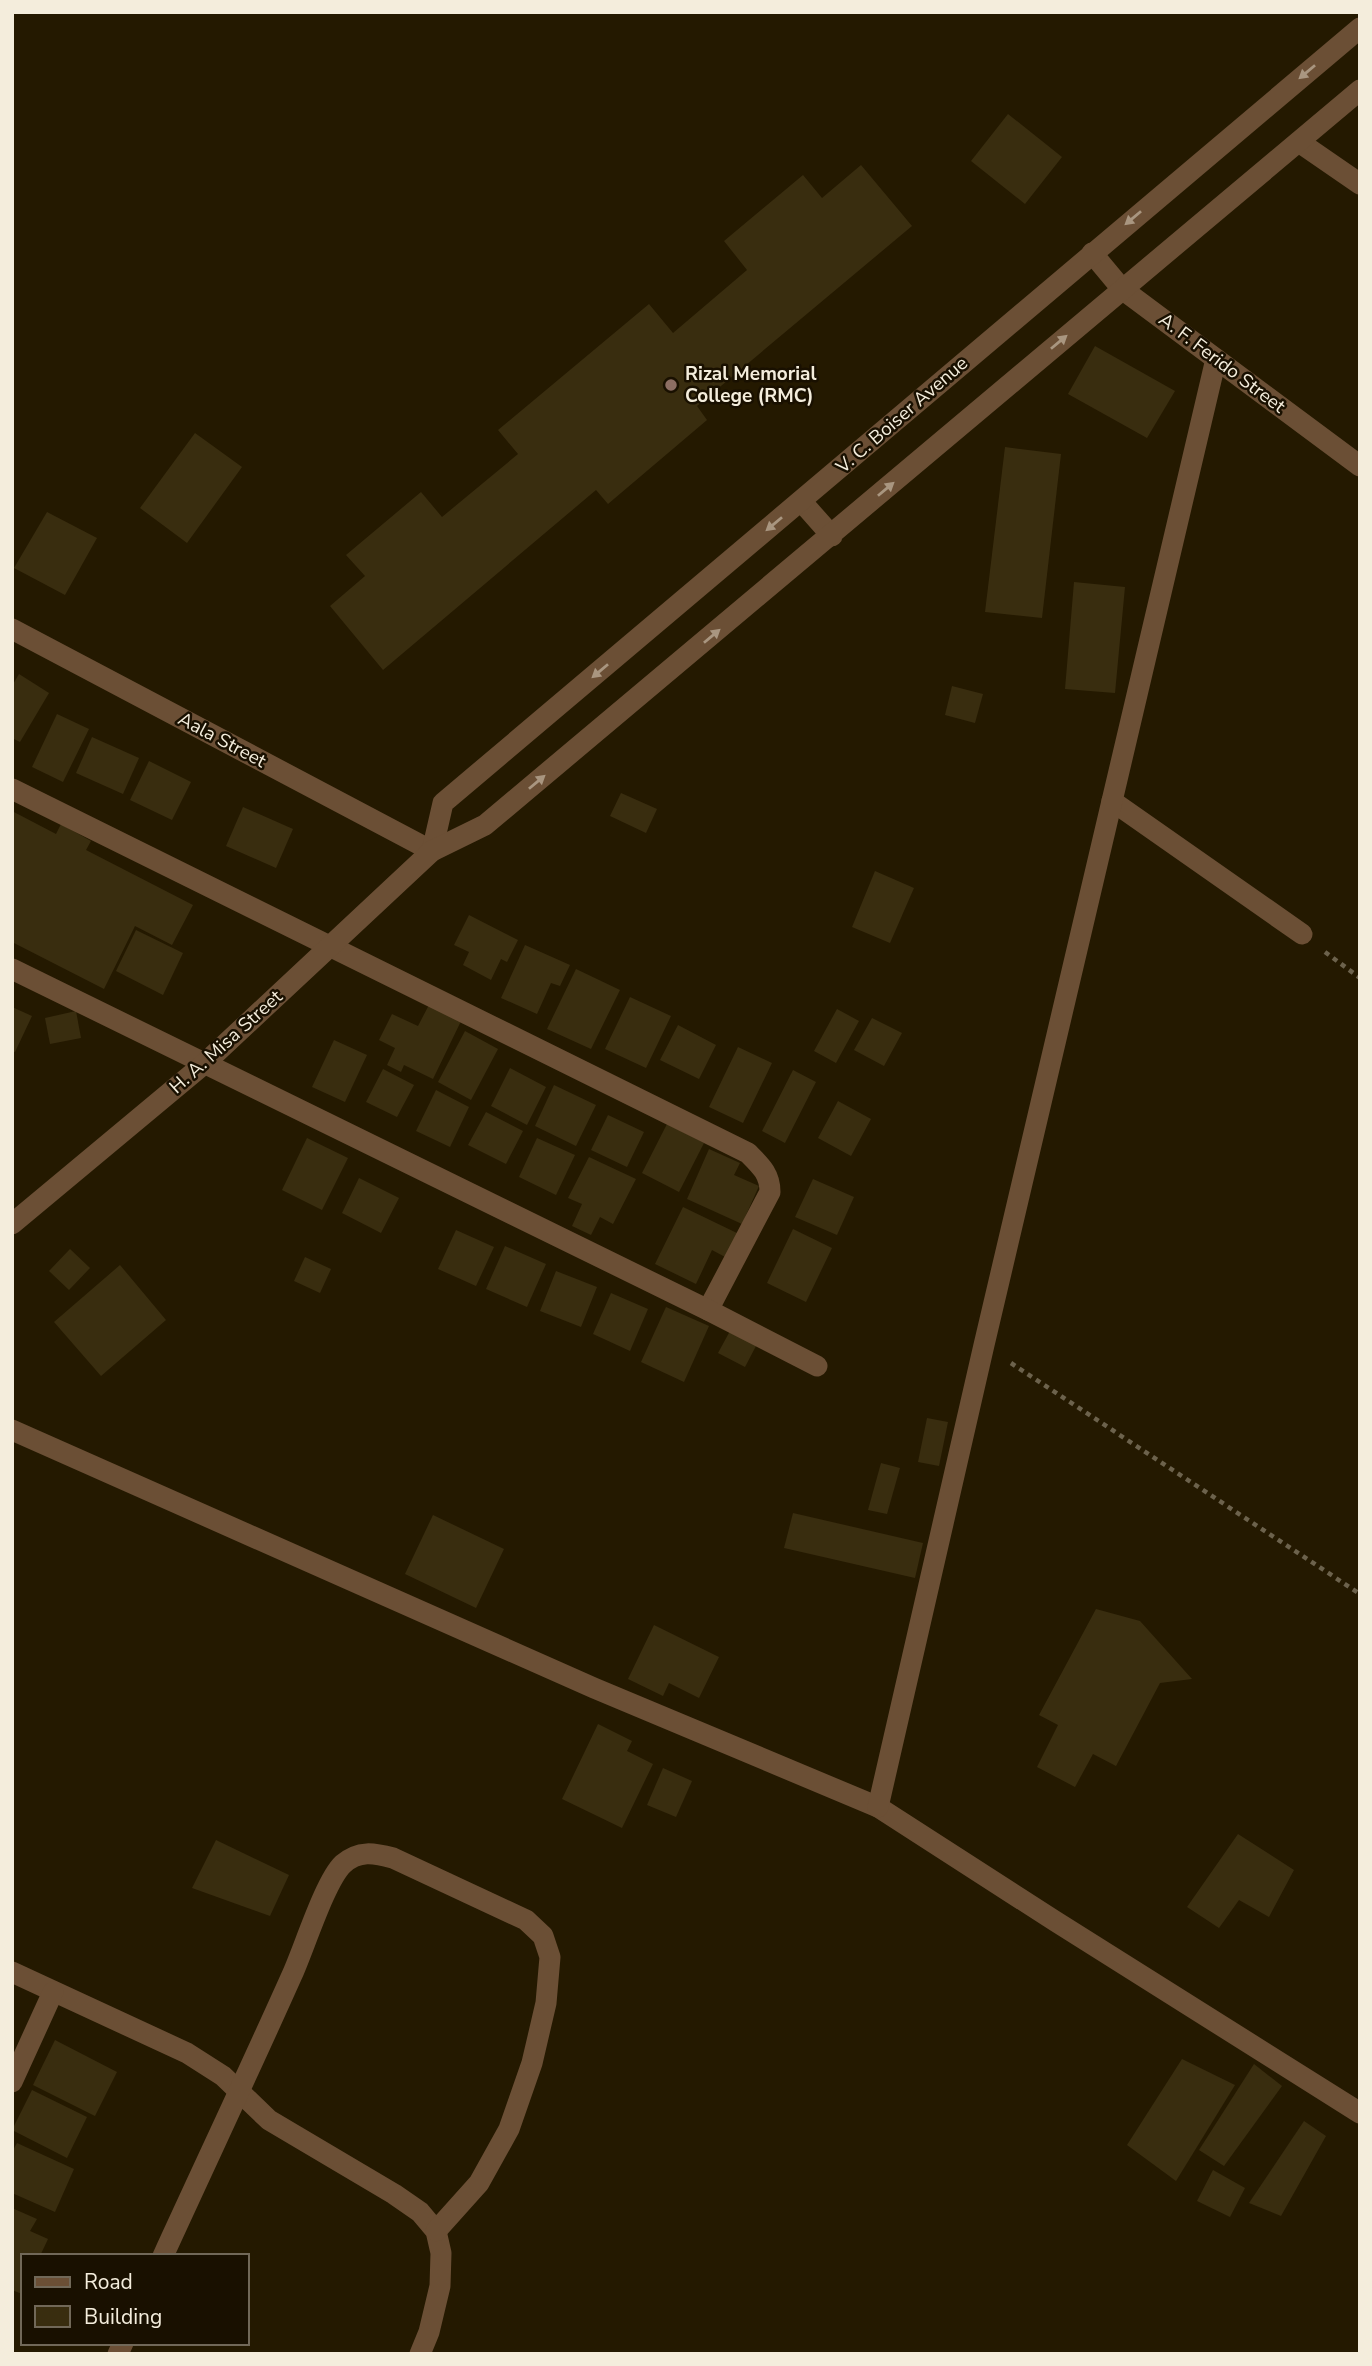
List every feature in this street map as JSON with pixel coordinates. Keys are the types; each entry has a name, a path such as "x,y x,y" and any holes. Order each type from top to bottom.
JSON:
{"street":[{"name":"V. C. Boiser Avenue","path":"432,851 443,803 1360,28"},
{"path":"802,501 832,536 1360,90"},
{"path":"1299,142 1360,184"},
{"name":"A. F. Ferido Street","path":"1092,253 1122,289 1360,466"},
{"path":"878,1807 1216,359"},
{"name":"H. A. Misa Street","path":"13,1222 204,1064 432,851 485,825 832,536"},
{"name":"Aala Street","path":"12,629 432,851"},
{"path":"12,789 748,1153 763,1167 770,1180 770,1192 708,1310"},
{"path":"1112,801 1302,934"},
{"path":"12,970 708,1310 817,1366"},
{"path":"12,1430 557,1672 878,1807 1055,1922 1360,2113"},
{"path":"164,2254 293,1973 327,1891 341,1866 356,1855 373,1852 393,1858 526,1920 543,1936 550,1957 546,2003 532,2063 509,2129 479,2183 436,2231"},
{"path":"12,1972 187,2053 223,2076 269,2120 420,2212 436,2231 441,2253 440,2286 429,2332 420,2354"},
{"path":"12,2082 53,1992"}],"path":[{"path":"1302,934 1360,978"},
{"path":"984,1345 1360,1594"}],"building":[{"path":"1008,114 1062,157 1025,204 971,161"},
{"path":"861,165 912,226 697,406 707,420 608,504 596,490 383,670 330,606 365,576 346,555 421,492 442,517 518,454 498,430 649,304 673,333 747,270 724,241 803,175 822,198"},
{"path":"1095,346 1175,391 1147,438 1068,394"},
{"path":"195,433 242,467 187,543 140,508"},
{"path":"1005,447 1061,454 1042,618 985,612"},
{"path":"47,512 97,538 65,595 14,568"},
{"path":"1074,582 1125,587 1115,693 1065,689"},
{"path":"19,674 49,693 20,742 12,738 12,686"},
{"path":"952,686 983,694 975,723 945,715"},
{"path":"57,714 89,729 63,782 32,767"},
{"path":"92,737 139,758 123,794 76,773"},
{"path":"149,761 191,782 172,820 130,800"},
{"path":"621,793 657,809 646,833 610,816"},
{"path":"243,807 293,829 276,868 226,846"},
{"path":"12,811 56,834 61,824 91,841 86,850 193,905 172,945 135,926 104,989 12,942"},
{"path":"875,871 914,888 890,943 852,927"},
{"path":"469,915 518,940 507,962 501,959 491,980 463,965 469,952 454,945"},
{"path":"136,930 183,953 163,995 116,971"},
{"path":"525,945 570,965 560,986 551,983 537,1014 501,998"},
{"path":"576,969 620,990 591,1049 547,1029"},
{"path":"630,997 671,1016 646,1068 605,1049"},
{"path":"431,1001 463,1017 433,1079 404,1065 401,1072 387,1065 395,1048 379,1040 392,1014 418,1026"},
{"path":"12,1007 32,1016 15,1052 12,1051"},
{"path":"837,1009 859,1021 836,1063 814,1051"},
{"path":"76,1011 81,1038 50,1044 45,1018"},
{"path":"872,1018 902,1033 884,1066 854,1050"},
{"path":"678,1025 716,1045 699,1079 660,1060"},
{"path":"465,1031 498,1049 471,1100 438,1082"},
{"path":"334,1040 367,1055 345,1102 312,1087"},
{"path":"738,1047 772,1063 743,1123 709,1107"},
{"path":"510,1068 546,1087 527,1125 491,1106"},
{"path":"383,1069 414,1085 397,1117 366,1102"},
{"path":"793,1070 816,1082 785,1143 762,1131"},
{"path":"554,1085 596,1105 576,1146 535,1126"},
{"path":"436,1090 469,1107 450,1147 416,1131"},
{"path":"838,1101 871,1119 851,1156 818,1138"},
{"path":"486,1112 523,1131 506,1164 468,1145"},
{"path":"608,1115 644,1132 627,1167 591,1150"},
{"path":"667,1124 704,1143 679,1192 642,1173"},
{"path":"307,1138 348,1158 322,1210 282,1190"},
{"path":"537,1138 575,1155 556,1195 519,1177"},
{"path":"709,1149 740,1163 734,1175 759,1186 742,1224 687,1199"},
{"path":"589,1157 636,1179 613,1224 600,1217 591,1235 572,1226 582,1204 568,1198"},
{"path":"359,1178 399,1198 381,1233 342,1213"},
{"path":"813,1179 854,1197 837,1235 795,1217"},
{"path":"683,1207 739,1234 727,1258 712,1250 696,1284 655,1264"},
{"path":"793,1229 832,1248 806,1302 767,1283"},
{"path":"456,1230 494,1247 476,1286 438,1269"},
{"path":"505,1246 546,1264 527,1307 486,1289"},
{"path":"70,1249 90,1268 69,1290 49,1271"},
{"path":"305,1257 331,1269 320,1293 294,1281"},
{"path":"120,1265 166,1320 101,1376 54,1322"},
{"path":"556,1271 597,1287 581,1327 540,1311"},
{"path":"611,1293 648,1309 630,1351 593,1334"},
{"path":"666,1307 709,1326 684,1382 641,1362"},
{"path":"730,1331 756,1346 745,1367 718,1353"},
{"path":"927,1418 948,1422 939,1466 918,1462"},
{"path":"881,1463 900,1468 887,1514 868,1510"},
{"path":"793,1513 923,1543 915,1578 784,1548"},
{"path":"433,1515 504,1549 476,1608 405,1574"},
{"path":"1096,1609 1140,1621 1192,1679 1160,1683 1116,1766 1093,1754 1075,1787 1037,1767 1058,1725 1039,1715"},
{"path":"654,1625 719,1657 699,1698 669,1683 663,1696 628,1679"},
{"path":"598,1724 632,1741 627,1751 653,1764 622,1828 562,1799"},
{"path":"663,1768 692,1781 676,1817 647,1805"},
{"path":"1238,1834 1294,1870 1269,1917 1239,1900 1219,1928 1187,1907"},
{"path":"216,1840 289,1875 270,1916 192,1888"},
{"path":"55,2040 117,2072 95,2116 33,2085"},
{"path":"1182,2059 1235,2085 1176,2181 1127,2145"},
{"path":"1254,2064 1282,2086 1224,2166 1199,2150"},
{"path":"32,2090 87,2117 67,2158 12,2130"},
{"path":"1304,2121 1326,2136 1281,2216 1249,2203"},
{"path":"17,2143 74,2169 55,2212 12,2193 12,2152"},
{"path":"1213,2170 1245,2188 1230,2217 1197,2201"},
{"path":"12,2208 37,2219 30,2231 48,2239 41,2254 21,2254 21,2294 12,2290"}],"place":[{"name":"Rizal Memorial College (RMC)","path":"671,385"}]}
